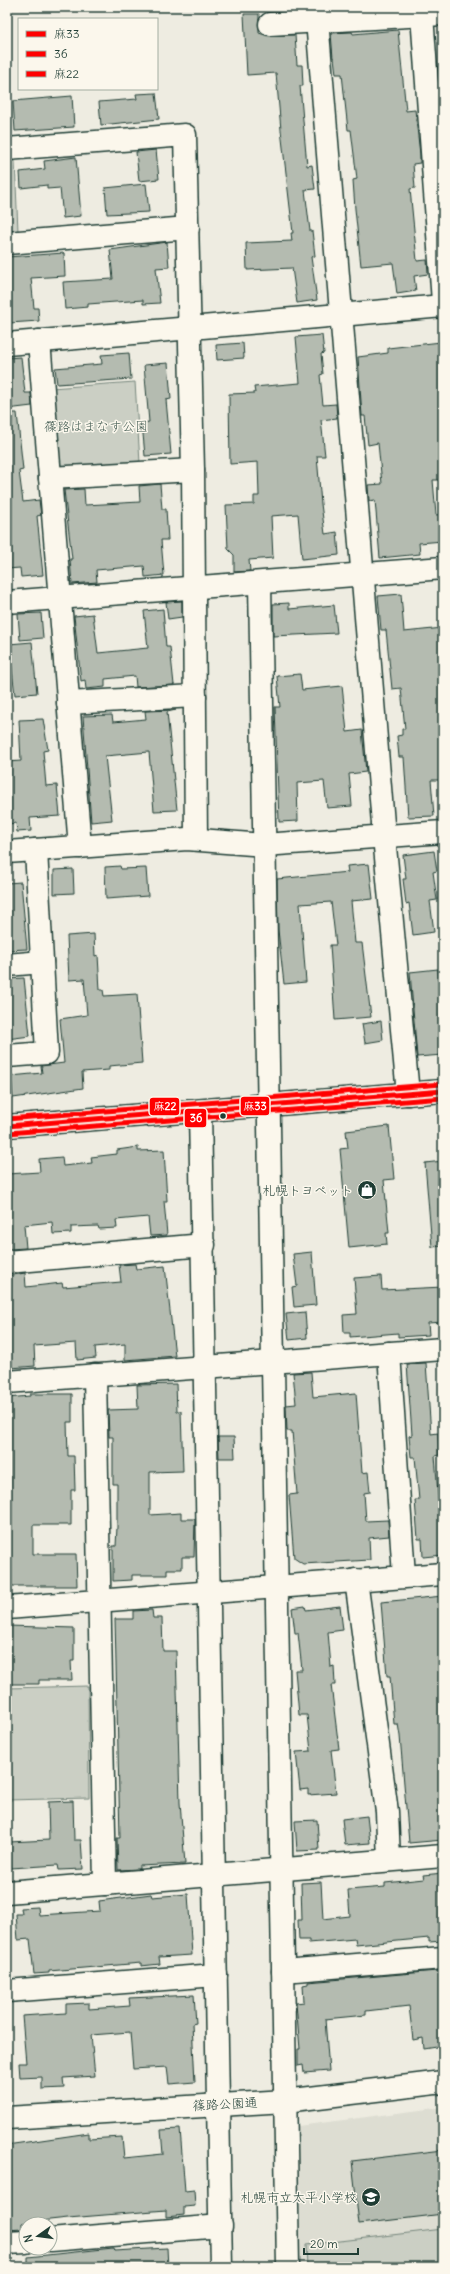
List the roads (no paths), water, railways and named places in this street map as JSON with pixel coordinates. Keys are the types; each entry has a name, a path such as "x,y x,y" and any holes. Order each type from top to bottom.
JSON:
{"street":[{"path":"270,24 317,20 443,14"},
{"path":"422,15 443,302"},
{"path":"317,20 384,836 408,1094"},
{"path":"7,149 186,135 193,470 196,839"},
{"path":"7,243 188,228"},
{"path":"7,344 443,306"},
{"path":"40,341 80,847"},
{"path":"50,478 193,470"},
{"path":"7,602 443,568"},
{"path":"260,583 288,2267"},
{"path":"68,703 195,696"},
{"path":"7,852 196,839 264,845 443,832"},
{"path":"7,1056 47,1053 36,850"},
{"path":"7,964 42,962"},
{"path":"7,1126 443,1091"},
{"path":"200,1111 204,1245 208,1591 221,2267"},
{"path":"7,1262 204,1245"},
{"path":"7,1382 443,1349"},
{"path":"390,1353 404,1576"},
{"path":"95,1375 106,1884"},
{"path":"7,1608 208,1591 443,1574"},
{"path":"356,1580 387,1812 389,1860"},
{"path":"7,1892 443,1856"},
{"path":"283,1970 443,1958"},
{"path":"7,1991 216,1975"},
{"name":"篠路公園通","path":"7,2118 285,2101 443,2082"},
{"path":"58,2239 221,2226"},
{"path":"7,2243 18,2242"}],"place":[{"name":"札幌トヨペット","path":"367,1190"},
{"name":"札幌市立太平小学校","path":"371,2197"}],"park label":[{"name":"篠路はまなす公園","path":"96,426"}]}
